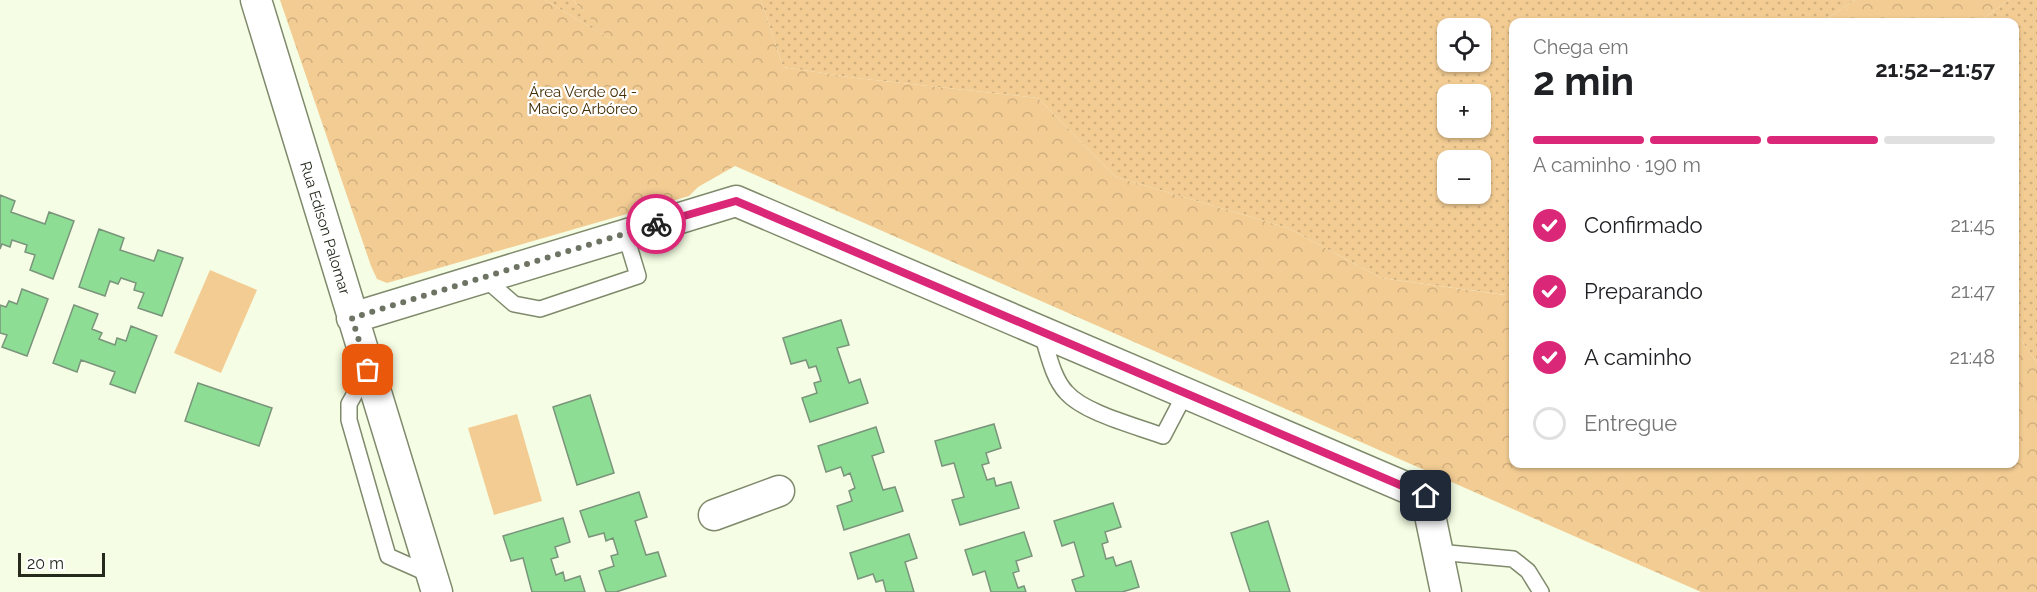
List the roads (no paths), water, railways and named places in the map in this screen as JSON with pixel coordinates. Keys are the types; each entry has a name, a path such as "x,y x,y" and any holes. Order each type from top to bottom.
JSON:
{"street":[{"name":"Rua Edison Palomar","path":"256,0 435,584"},
{"path":"352,318 736,201 1426,496 1446,592"},
{"path":"714,515 779,491"}],"lane":[{"path":"483,277 514,304 540,309 638,276 625,233"},
{"path":"1041,332 1057,378 1066,392 1080,404 1163,436 1185,394"},
{"path":"1438,552 1513,560 1528,571 1541,592"}],"park label":[{"name":"Área Verde 04 - Maciço Arbóreo","path":"583,100"}]}
